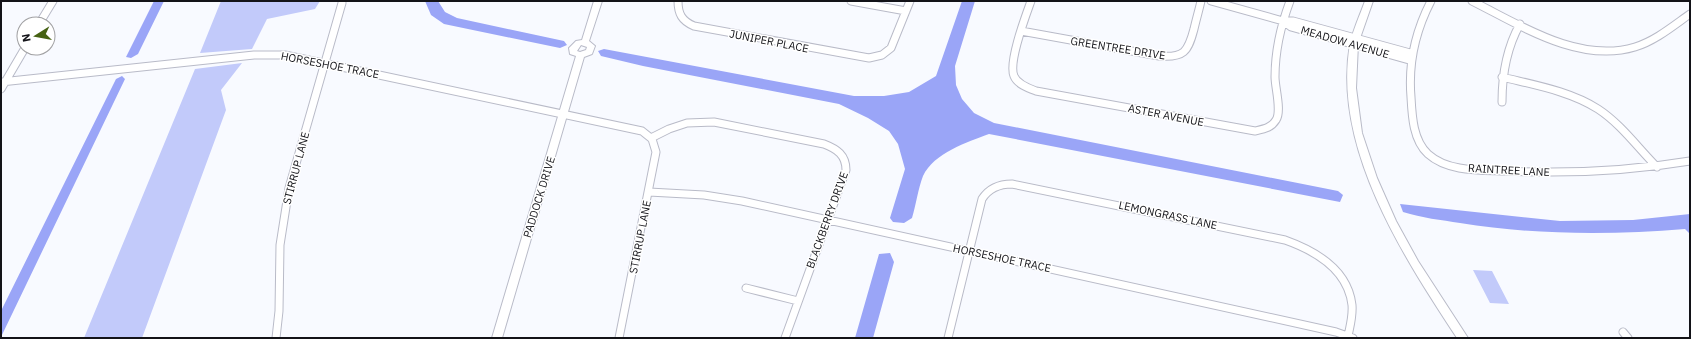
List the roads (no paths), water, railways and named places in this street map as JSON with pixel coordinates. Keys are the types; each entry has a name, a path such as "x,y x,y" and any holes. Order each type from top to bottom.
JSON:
{"street":[{"path":"44,16 53,1"},
{"name":"PADDOCK DRIVE","path":"496,338 580,55 575,53 573,48 579,43 585,42 598,1"},
{"name":"JUNIPER PLACE","path":"678,1 677,11 680,17 687,23 694,26 859,58 878,56 886,53 891,48 906,11"},
{"path":"851,1 906,11 910,1"},
{"name":"ASTER AVENUE","path":"1031,1 1021,31 1012,69 1016,80 1027,88 1036,91 1255,131 1269,128 1277,120 1275,76 1277,56 1283,21 1290,1"},
{"name":"GREENTREE DRIVE","path":"1021,31 1159,56 1174,56 1186,51 1190,46 1202,1"},
{"name":"MEADOW AVENUE","path":"1210,1 1283,21 1291,27 1355,41 1410,57"},
{"path":"1369,1 1359,23 1355,41 1352,83 1354,112 1371,177 1402,243 1427,286 1463,338"},
{"name":"RAINTREE LANE","path":"1430,1 1418,26 1410,57 1410,104 1418,139 1427,153 1443,163 1461,168 1548,173 1596,172 1656,167 1690,161"},
{"path":"1472,1 1544,36 1568,45 1592,50 1608,51 1637,47 1690,14"},
{"name":"STIRRUP LANE","path":"276,338 280,309 281,237 284,212 289,188 342,3"},
{"path":"1682,19 1690,23"},
{"path":"1502,102 1502,77 1508,48 1520,24"},
{"name":"HORSESHOE TRACE","path":"3,81 254,55 285,55 638,129 651,138"},
{"path":"1,89 3,81 20,56"},
{"path":"1502,77 1576,98 1592,106 1611,119 1656,167"},
{"name":"BLACKBERRY DRIVE","path":"651,138 669,129 688,124 714,122 824,144 841,153 847,165 785,338"},
{"name":"STIRRUP LANE","path":"620,338 656,152 655,144 651,138"},
{"name":"LEMONGRASS LANE","path":"948,338 982,199 990,188 1005,184 1018,184 1286,240 1308,248 1318,254 1342,278 1349,292 1352,306 1351,337"},
{"name":"HORSESHOE TRACE","path":"649,192 681,193 726,198 1351,337"},
{"path":"746,288 798,301"}],"water":[{"path":"154,1 164,1 138,54 131,58 126,57"},
{"path":"425,1 438,1 445,12 457,18 564,41 567,45 560,48 444,24 431,15"},
{"path":"962,1 975,1 955,66 956,85 962,99 974,113 994,123 1338,191 1343,195 1340,202 989,134 952,149 935,161 923,176 912,218 904,223 893,222 890,218 905,169 898,144 889,131 868,118 839,104 643,66 601,56 598,51 604,49 854,96 884,96 909,92 936,76"},
{"path":"122,76 125,79 1,337 1,311 116,79"},
{"path":"1400,204 1560,221 1633,220 1690,214 1690,234 1685,229 1601,233 1516,230 1432,219 1403,212"},
{"path":"890,253 894,262 873,338 855,338 879,254"}]}
